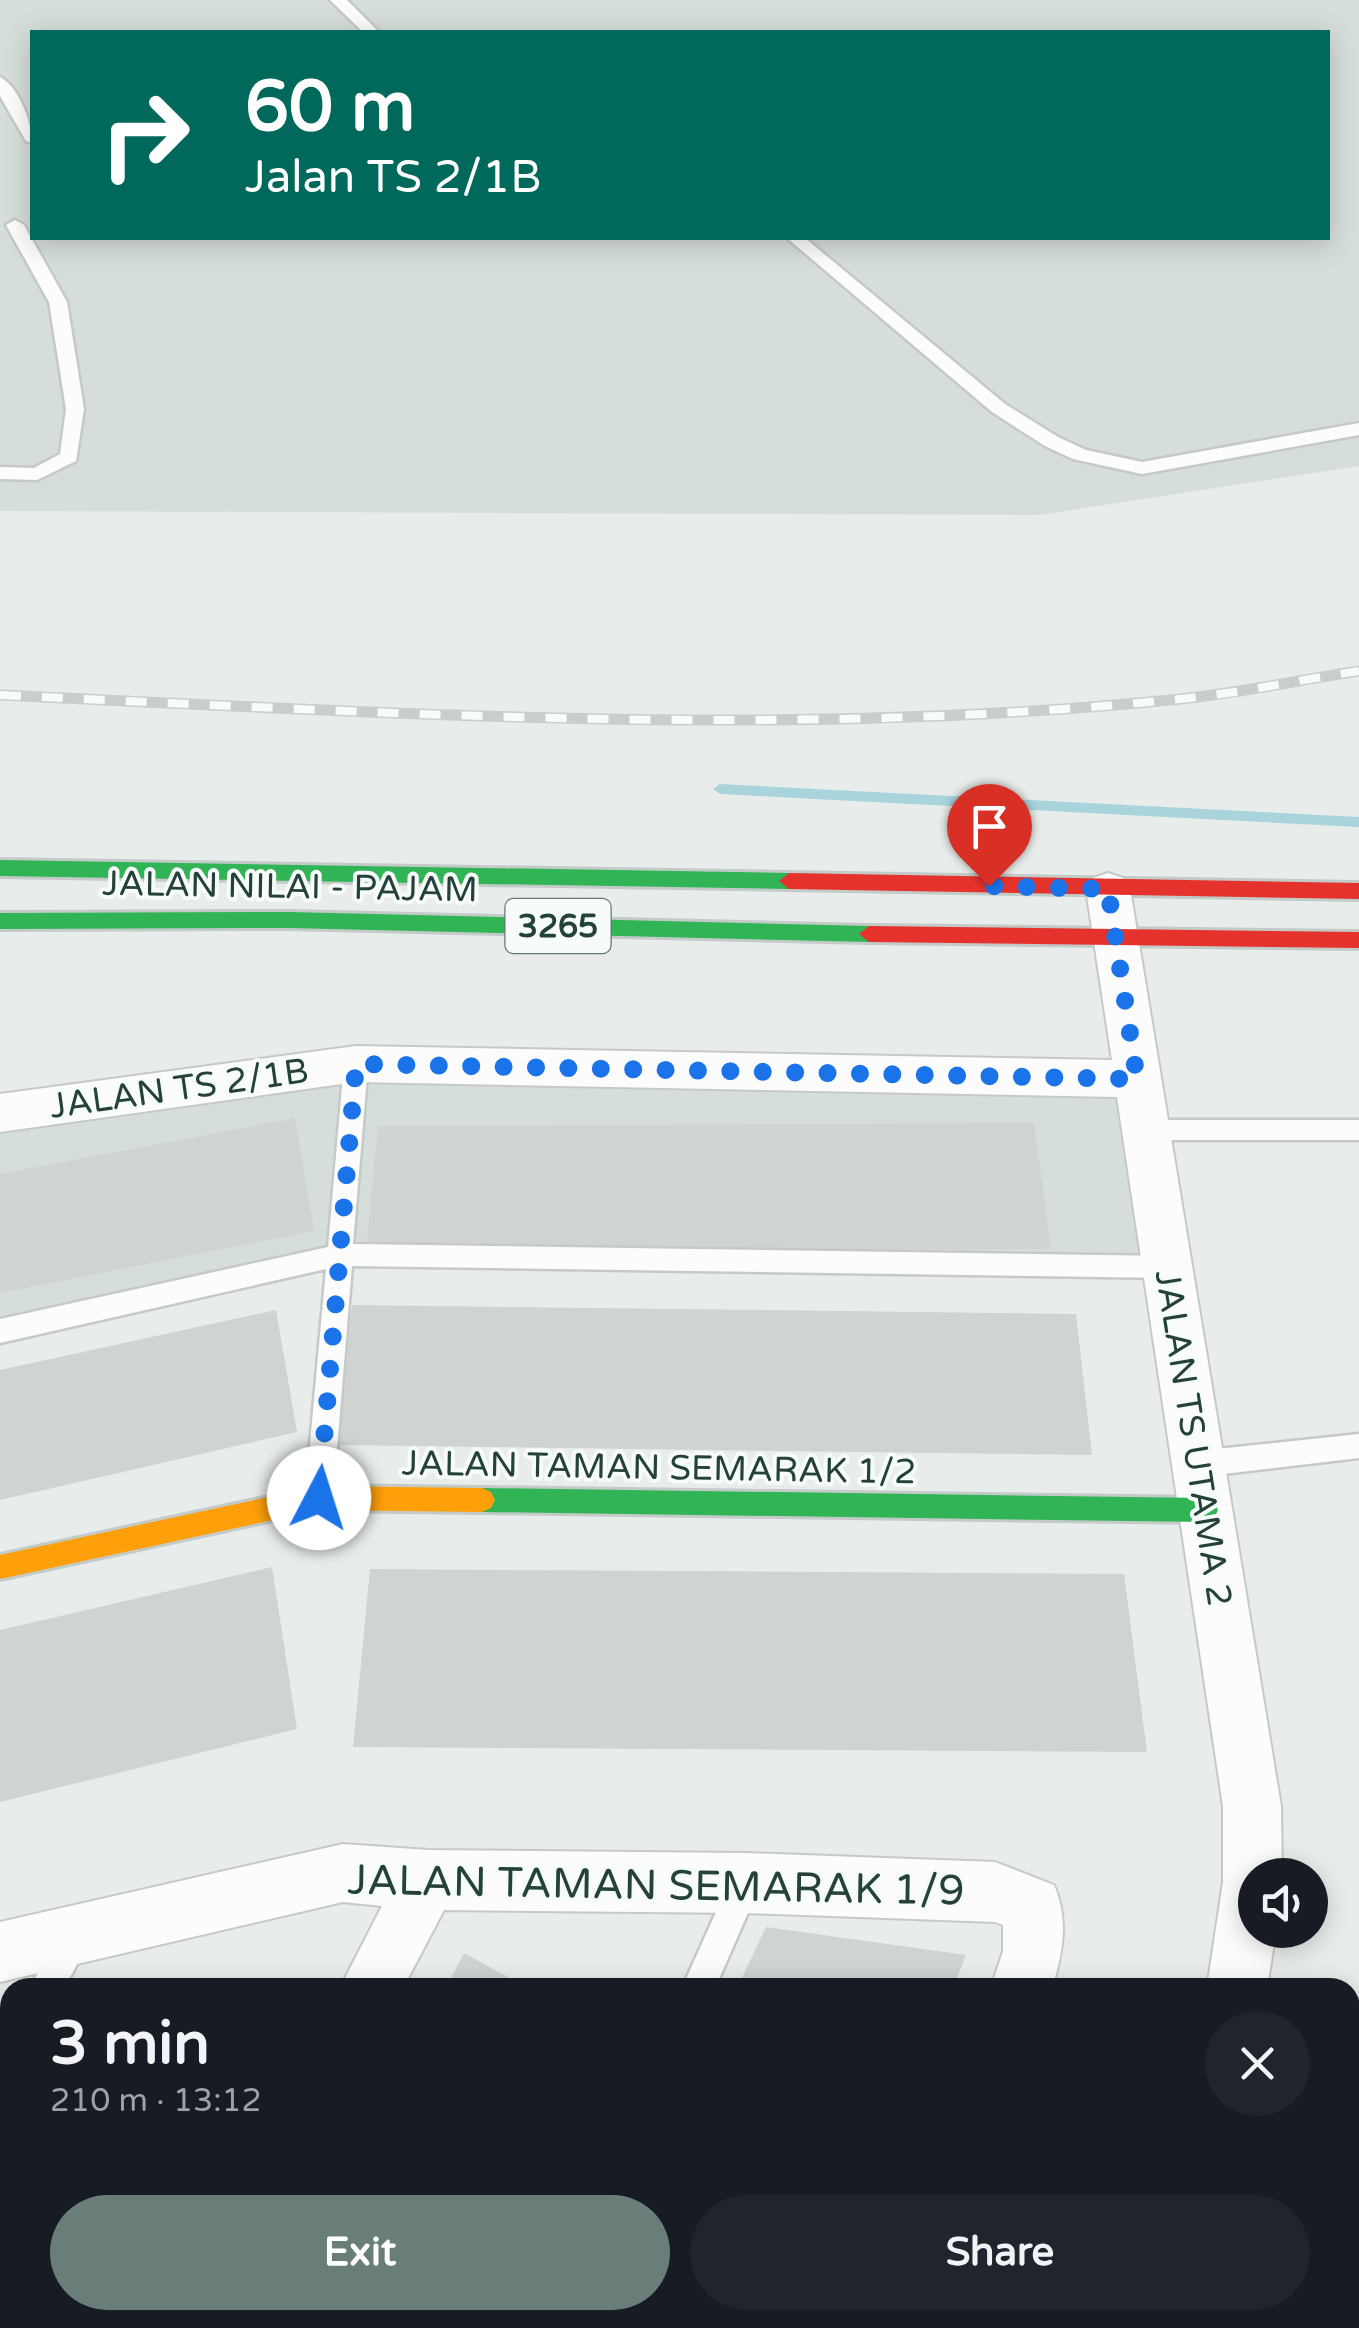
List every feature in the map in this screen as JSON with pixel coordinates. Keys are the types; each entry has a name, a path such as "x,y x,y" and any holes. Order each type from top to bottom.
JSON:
{"main road":[{"name":"JALAN NILAI - PAJAM","path":"0,868 1359,891"},
{"name":"JALAN NILAI - PAJAM","path":"0,921 128,917 370,920 1359,940"},
{"name":"JALAN TAMAN SEMARAK 1/2","path":"0,1567 319,1498 1202,1487"}],"street":[{"name":"JALAN TS UTAMA 2","path":"1108,889 1252,1806 1253,1882 1239,1978"},
{"name":"JALAN TS 2/1B","path":"0,1113 356,1064 1137,1079"},
{"name":"JALAN TAMAN SEMARAK 1/9","path":"0,1952 344,1873 428,1880 745,1883 994,1892 1033,1906 1027,1969"},
{"path":"375,1978 428,1880"}],"lane":[{"path":"338,0 369,30"},
{"path":"0,82 30,134"},
{"path":"0,474 37,474 69,457 75,409 58,302 16,225"},
{"path":"797,240 1000,410 1050,444 1081,455 1116,466 1142,468 1359,429"},
{"path":"319,1498 356,1064"},
{"path":"1145,1130 1359,1130"},
{"path":"0,1331 340,1255 1167,1267"},
{"path":"1202,1487 1359,1446"},
{"path":"702,1978 745,1883"},
{"path":"51,1978 76,1937"}],"shaded area":[{"path":"0,0 1359,0 1359,466 1039,515 0,511"},
{"path":"363,1064 1143,1078 1182,1271 337,1261 0,1334 0,1134"}],"building":[{"path":"295,1118 314,1231 0,1293 0,1174"},
{"path":"1034,1123 1051,1249 366,1252 378,1126"},
{"path":"352,1305 1076,1314 1092,1455 336,1445"},
{"path":"276,1310 297,1432 0,1500 0,1370"},
{"path":"272,1567 297,1729 0,1802 0,1630"},
{"path":"370,1569 1124,1574 1147,1752 353,1747"},
{"path":"766,1927 966,1955 957,1978 742,1978"},
{"path":"464,1953 510,1978 451,1978"}],"waterway":[{"path":"720,789 1359,822"}],"railway":[{"path":"0,695 590,719 885,718 1180,699 1359,671"}],"traffic: fast":[{"path":"0,868 789,881"},
{"path":"0,921 289,920 869,934"},
{"path":"482,1500 1205,1510"}],"traffic: slow":[{"path":"0,1567 319,1498 482,1500"}],"traffic: jam":[{"path":"789,881 1359,891"},
{"path":"869,934 1359,940"}],"route":[{"path":"319,1498 356,1064 1137,1079 1108,889 989,886"}]}
